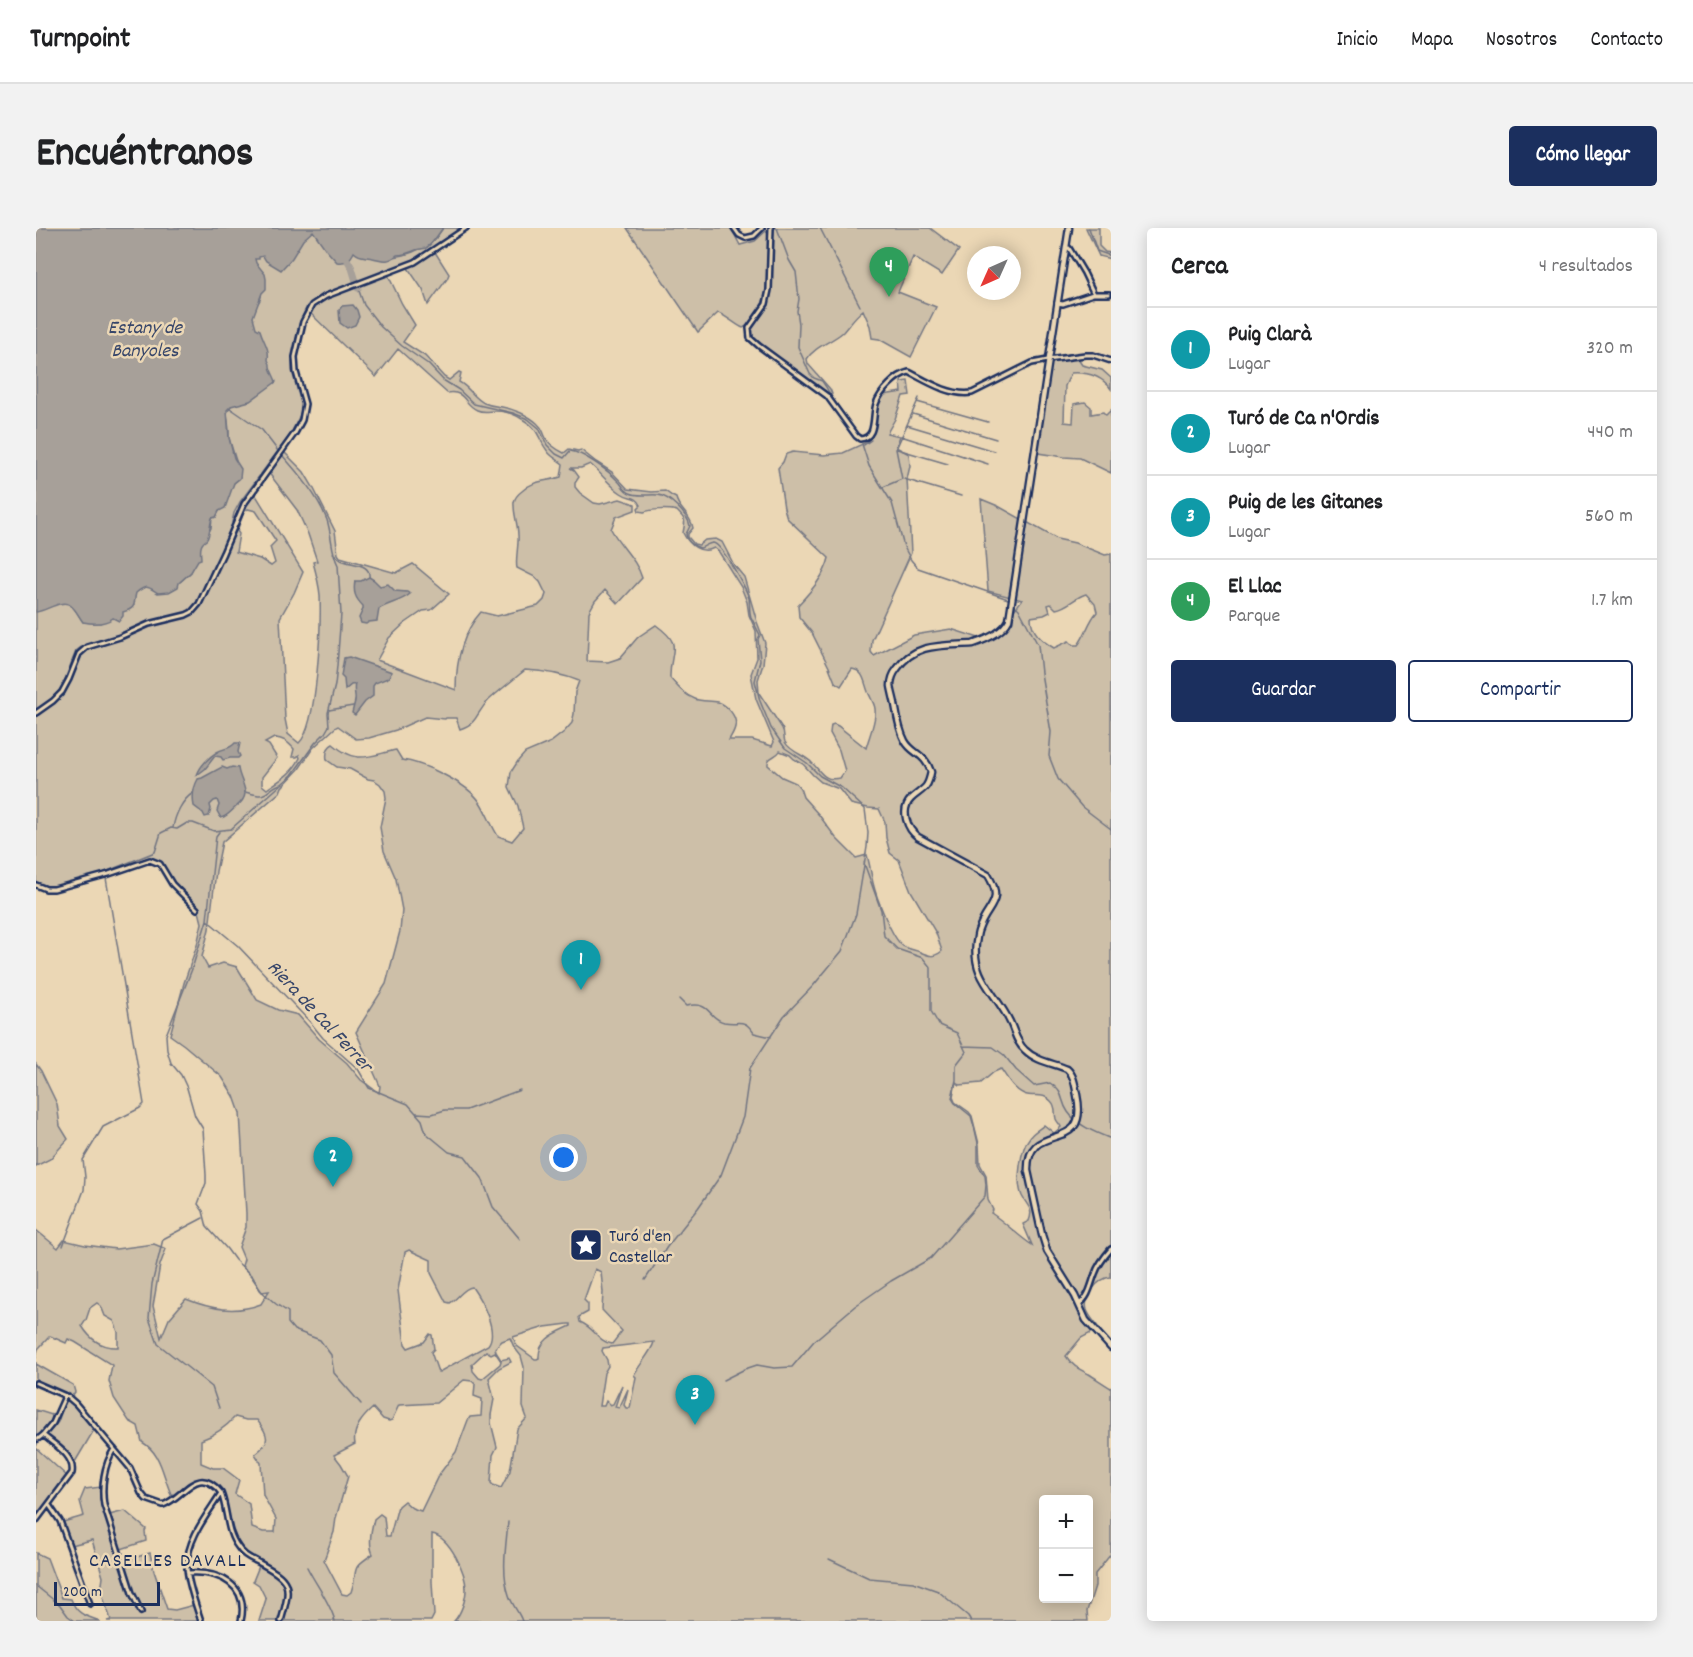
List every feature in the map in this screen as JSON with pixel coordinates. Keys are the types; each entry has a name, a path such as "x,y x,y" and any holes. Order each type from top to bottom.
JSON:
{"main road":[{"path":"1069,228 1009,620 1002,629 979,642 927,648 908,655 893,675 891,685 903,738 925,759 931,772 927,786 911,798 906,805 905,815 908,827 918,837 988,875 994,885 996,895 979,929 976,944 977,966 986,985 1010,1021 1019,1045 1034,1057 1067,1069 1074,1079 1079,1115 1076,1125 1065,1134 1037,1144 1029,1154 1028,1171 1047,1251 1086,1320 1111,1348"}],"street":[{"path":"36,713 53,702 62,692 79,654 87,647 120,637 149,624 186,615 196,608 219,563 243,504 295,434 302,420 305,404 295,357 305,315 312,305 321,298 415,262 466,228"},
{"path":"734,228 739,235 745,238 754,236 762,228"},
{"path":"771,228 769,290 766,304 749,328 750,338 827,396 860,440 872,433 876,404 881,395 899,376 909,372 942,388 965,394 972,393 1032,363 1085,355 1111,361"},
{"path":"1066,247 1070,248 1094,294"},
{"path":"1057,303 1063,304 1094,294 1109,294"},
{"path":"36,885 54,889 150,860 160,864 172,884 196,909"},
{"path":"1079,1304 1083,1302 1095,1273 1111,1250"},
{"path":"36,1383 65,1396 76,1404 130,1468 146,1499 163,1505 169,1503 191,1484 205,1481 211,1483 221,1493 226,1505 232,1539 239,1549 248,1557 275,1571 287,1586 288,1595 281,1621"},
{"path":"38,1439 53,1423 65,1396"},
{"path":"36,1521 72,1473 73,1466 68,1457 43,1435"},
{"path":"114,1449 105,1470 102,1497 132,1593 141,1612"},
{"path":"201,1621 187,1564 191,1544 198,1528 221,1493"},
{"path":"49,1505 60,1521 90,1605"},
{"path":"188,1573 211,1574 233,1585 241,1595 243,1613 241,1621"}],"shaded area":[{"path":"443,228 463,228 411,262 323,294 307,306 299,324 292,362 292,371 302,407 300,415 290,435 234,513 232,522 235,527 241,510 254,492 303,572 280,618 285,719 288,734 299,743 305,733 314,696 319,649 320,595 313,562 317,561 308,534 297,510 268,472 283,451 304,472 313,487 335,531 340,557 396,573 413,564 449,594 431,610 423,611 404,624 389,638 377,660 456,690 461,649 469,629 481,612 497,616 538,606 546,594 535,577 517,568 516,561 518,535 514,510 515,499 531,484 561,477 563,464 548,452 533,427 509,413 479,411 461,395 447,393 398,349 376,377 309,312 334,294 388,275 415,325 403,342 425,356 444,377 449,380 459,372 461,373 459,382 480,401 511,409 529,417 541,427 547,441 554,447 564,453 569,449 581,450 612,472 628,489 665,491 676,498 692,523 693,528 688,537 694,544 699,545 705,540 716,539 722,542 734,565 744,577 765,643 763,664 758,680 759,693 782,728 787,745 809,760 828,778 840,778 845,771 839,750 830,733 831,725 838,726 866,748 874,723 875,709 862,676 857,670 852,669 841,686 835,682 812,633 799,617 798,605 821,577 829,558 787,518 778,468 786,454 793,452 824,455 843,453 867,442 872,436 877,406 883,395 902,392 901,382 908,381 910,395 903,396 887,433 900,436 896,447 909,454 910,466 907,479 911,553 872,640 871,652 874,656 914,635 951,629 988,641 1010,624 1014,610 1022,600 988,591 981,499 1057,539 1075,543 1105,555 1111,554 1111,1277 1097,1284 1087,1300 1087,1310 1098,1327 1081,1338 1066,1356 1076,1367 1111,1388 1111,1554 1095,1574 1093,1592 1093,1495 1039,1495 1039,1603 1090,1603 1087,1611 1088,1621 454,1621 459,1614 466,1593 463,1574 451,1549 439,1537 432,1534 434,1615 431,1621 259,1621 266,1599 259,1585 253,1581 261,1561 245,1553 238,1545 220,1487 213,1481 198,1479 188,1484 176,1495 171,1494 158,1458 142,1442 138,1426 129,1421 114,1398 109,1381 112,1365 75,1342 68,1339 66,1343 50,1336 38,1349 36,1357 36,1230 58,1248 64,1240 116,1249 154,1244 166,1249 160,1265 153,1306 161,1338 169,1319 186,1299 214,1308 242,1309 261,1304 269,1291 262,1292 242,1266 244,1259 239,1247 246,1227 246,1213 240,1113 234,1096 222,1077 170,1035 197,945 202,923 199,911 169,879 157,862 147,858 109,873 54,888 36,883 36,715 63,694 74,672 80,648 76,651 62,687 51,700 36,710 36,610 54,603 70,602 83,622 100,623 140,587 181,581 191,572 199,549 211,528 212,518 216,517 234,483 239,479 229,438 227,413 253,329 252,309 261,297 254,259 311,230 352,248 394,257 427,247","holes":["590,464 617,490 635,498 641,505 638,508 639,511 677,511 684,521 683,533 692,545 705,550 714,548 719,552 741,587 756,631 757,658 751,674 756,699 774,742 772,746 752,740 729,740 736,723 728,709 718,702 695,699 678,687 670,678 673,644 665,632 656,625 638,637 620,658 608,662 587,661 589,612 595,601 605,590 618,604 642,578 640,571 611,529 616,517 635,510 635,504 620,499 600,504 594,503 575,487 579,477 570,468 581,468","248,509 256,511 276,541 270,547 275,563 271,566 260,559 236,552 239,534 237,531 244,512","1086,594 1095,604 1097,612 1078,645 1073,645 1069,641 1054,648 1038,636 1031,617 1050,612 1048,605 1051,604 1056,609","525,670 553,673 579,681 575,692 572,723 551,742 525,753 511,772 509,787 518,806 523,828 512,841 498,836 474,795 455,781 433,770 402,760 396,750 356,757 341,751 333,744 327,751 327,760 337,767 350,769 374,780 385,791 386,798 380,827 384,851 396,879 402,910 400,931 386,984 356,1032 380,1086 379,1093 361,1080 298,1015 278,1010 257,1000 237,967 223,963 208,968 202,957 209,929 222,842 280,792 313,748 336,727 338,726 356,739 369,738 396,730 425,717 456,718 460,729 471,723 489,700","274,738 280,739 294,749 292,757 299,755 300,758 289,772 267,789 262,785 262,777 277,758 269,745 265,743","780,751 790,755 821,782 839,789 851,804 879,809 885,822 890,853 899,860 911,891 936,933 942,951 936,955 929,955 905,947 899,942 889,926 877,897 867,855 856,858 836,838 803,797 796,783 782,777 768,765 769,760","1001,1069 1020,1092 1048,1098 1054,1105 1056,1119 1061,1127 1054,1133 1044,1125 1033,1134 1024,1149 1019,1183 1022,1196 1031,1213 1029,1221 1023,1224 1032,1245 991,1213 993,1210 988,1200 986,1175 980,1164 979,1144 972,1116 955,1102 953,1097 956,1082 960,1085 981,1083","409,1250 431,1260 431,1273 446,1302 450,1303 466,1289 472,1287 488,1316 491,1332 488,1345 438,1372 431,1352 434,1349 432,1335 430,1334 424,1342 408,1348 405,1344 398,1290 405,1252","595,1269 601,1272 602,1310 622,1331 612,1344 603,1340 580,1322 579,1317 588,1312 588,1304 584,1300","97,1303 101,1306 105,1316 114,1321 118,1332 118,1347 106,1346 97,1342 82,1326 90,1308","571,1324 545,1341 537,1359 517,1346 513,1337 545,1327","510,1338 521,1356 524,1367 523,1407 527,1418 517,1429 510,1471 501,1488 491,1483 493,1455 497,1447 491,1423 494,1399 489,1378 499,1368 511,1362 509,1358 501,1360 495,1348 502,1341","654,1342 634,1375 636,1377 630,1408 624,1405 628,1389 619,1408 615,1407 622,1385 613,1404 610,1405 606,1401 604,1406 599,1406 604,1373 608,1366 602,1351 603,1348","486,1351 491,1354 495,1352 501,1361 482,1379 473,1371 472,1364","464,1380 475,1384 474,1396 482,1399 481,1416 470,1417 468,1420 456,1452 438,1476 421,1511 412,1508 404,1501 398,1506 390,1536 386,1536 384,1517 380,1514 374,1519 370,1541 373,1554 357,1567 351,1592 347,1595 342,1594 324,1560 334,1532 348,1476 334,1455 355,1444 357,1428 373,1408 383,1419 389,1421 392,1420 399,1405 436,1403","235,1417 257,1420 266,1434 264,1446 255,1454 261,1463 263,1495 276,1519 275,1532 263,1532 252,1528 249,1504 235,1494 239,1480 223,1468 213,1468 201,1463 201,1440 224,1428"]},
{"path":"627,228 731,228 740,245 755,241 767,230 767,287 755,318 743,328 718,313 698,332"},
{"path":"772,228 930,228 959,250 942,275 913,257 898,292 936,307 911,357 879,339 872,338 863,310 843,332 814,351 807,359 808,364 830,389 832,394 828,395 760,345 752,337 751,328 767,304 771,290"},
{"path":"1086,228 1099,228 1099,246 1105,252 1111,253 1111,259 1099,256"},
{"path":"435,252 449,274 428,305 423,290 408,268"},
{"path":"1076,356 1082,365 1102,370 1111,378 1111,389 1103,380 1093,375 1071,373 1065,386 1064,422 1073,423 1074,404 1085,402 1091,407 1091,414 1103,412 1106,415 1111,410 1111,473 1080,458 1038,453 1051,362"},
{"path":"36,1064 57,1104 60,1126 68,1139 50,1159 36,1166"},
{"path":"36,1364 73,1385 75,1392 72,1396 36,1380"},
{"path":"65,1401 70,1401 94,1430 75,1462 47,1435 58,1422"},
{"path":"36,1410 52,1415 51,1422 41,1434 36,1447"},
{"path":"36,1448 68,1477 36,1517"},
{"path":"101,1487 100,1499 105,1516 125,1511 146,1529 146,1541 121,1549 124,1561 150,1553 167,1609 175,1610 194,1605 198,1621 107,1621 111,1620 101,1591 103,1577 92,1540 71,1545 63,1522 84,1516 80,1501 85,1489"},
{"path":"36,1553 47,1558 62,1598 71,1599 79,1612 100,1621 36,1621"}],"water":[{"name":"Estany de Banyoles","path":"36,228 443,228 426,248 397,255 388,260 361,256 354,252 348,260 337,262 313,231 303,240 281,270 266,261 263,256 255,259 265,274 266,289 262,293 253,317 267,348 270,368 276,382 250,401 231,406 227,410 229,438 234,458 241,469 240,478 234,483 225,508 212,518 207,540 201,546 201,559 178,587 169,592 158,593 145,587 136,593 133,607 123,612 119,621 113,618 106,622 95,623 83,622 70,605 63,603 36,612"},
{"path":"353,305 359,317 355,325 347,328 340,323 339,310 342,306"},
{"path":"369,577 380,586 388,584 395,591 410,594 379,609 377,621 366,624 361,623 359,618 363,606 355,595 354,585 355,581"},
{"path":"349,657 392,672 388,678 375,683 373,696 355,715 352,713 355,684 345,690 344,679 341,676 344,658"},
{"path":"235,743 240,743 238,758 223,760 215,756 197,775 211,756"},
{"path":"222,767 238,768 244,788 244,797 226,816 221,818 217,811 219,805 217,800 214,801 210,805 209,816 205,817 194,806 195,786 198,779"}],"waterway":[{"path":"777,228 796,272 799,299 798,347 810,374 822,381 858,435"},
{"path":"820,228 860,306"},
{"path":"1089,228 1097,251 1111,256"},
{"path":"348,261 358,288"},
{"path":"358,288 364,305 381,327 474,404 528,419 539,428 547,445 556,454 564,458 570,451 588,458 613,476 628,492 636,495 662,496 672,502 689,522 690,526 686,534 691,543 700,548 711,543 717,545 747,593 751,617 760,635 758,639 760,660 755,681 771,728 785,748 807,763 820,776 842,788 865,809 867,847 856,914 842,951 784,1016 750,1068 743,1117 721,1175 645,1280"},
{"path":"883,487 902,479 896,449 919,398"},
{"path":"917,402 988,422"},
{"path":"230,408 262,430 278,451"},
{"path":"913,414 996,439"},
{"path":"907,425 994,451"},
{"path":"901,436 988,464"},
{"path":"864,445 871,440"},
{"path":"862,444 869,466 892,503 904,547 918,568 1008,599 1019,609 1038,645 1051,732 1049,756 1058,779 1082,807 1111,829"},
{"path":"897,449 948,464"},
{"path":"63,1246 84,1190 83,1160 103,1127 144,1104 105,872 155,852 161,833 171,828 177,829 187,823 193,823 214,831 231,829 292,775 329,726 328,713 335,685 341,614 338,565 329,526 319,502 282,455"},
{"path":"904,479 961,496"},
{"path":"333,553 341,560 364,567 369,572 369,577"},
{"path":"329,710 353,706"},
{"path":"245,792 263,795 282,784"},
{"path":"173,828 180,808 193,793"},
{"name":"Riera de Cal Ferrer","path":"219,832 216,836 207,920 238,946 323,1038 358,1069 369,1088 408,1104 422,1120 426,1133 449,1152 465,1156 482,1178 493,1207 520,1239"},
{"path":"723,1380 757,1365 774,1368 792,1367 814,1341 855,1306 891,1281 931,1258 985,1196 985,1176 978,1165 978,1143 971,1116 952,1098 956,1080 956,1065 966,1052 957,1033 939,1025 931,1011 931,968 923,958 897,949 884,936 881,910 864,863"},
{"path":"207,920 192,969 166,1035 171,1063 181,1075 195,1116 203,1129 206,1183 198,1204 203,1211 207,1227 253,1277 260,1290 288,1312 288,1323 294,1330 320,1340 331,1355 334,1373 361,1404"},
{"path":"679,999 686,1006 694,1005 705,1008 719,1020 744,1023 754,1033 771,1037"},
{"path":"963,1046 993,1047 1034,1086 1050,1083 1055,1087 1068,1112 1076,1121 1092,1131 1111,1138"},
{"path":"417,1113 432,1114 445,1110 466,1110 520,1090"},
{"path":"203,1218 163,1239 152,1284 149,1318 158,1344 212,1387 219,1408"},
{"path":"508,1522 505,1577 510,1599 522,1621"},
{"path":"829,1559 869,1578 913,1582 938,1591 971,1621"},
{"path":"307,1567 335,1621"},
{"path":"36,1586 60,1605 75,1621"}],"place":[{"name":"El Llac","path":"889,297"},
{"name":"Puig Clarà","path":"581,990"},
{"name":"Turó de Ca n'Ordis","path":"333,1187"},
{"name":"Turó d'en Castellar","path":"586,1245"},
{"name":"Puig de les Gitanes","path":"695,1425"}],"district":[{"name":"CASELLES DAVALL","path":"168,1559"}]}
